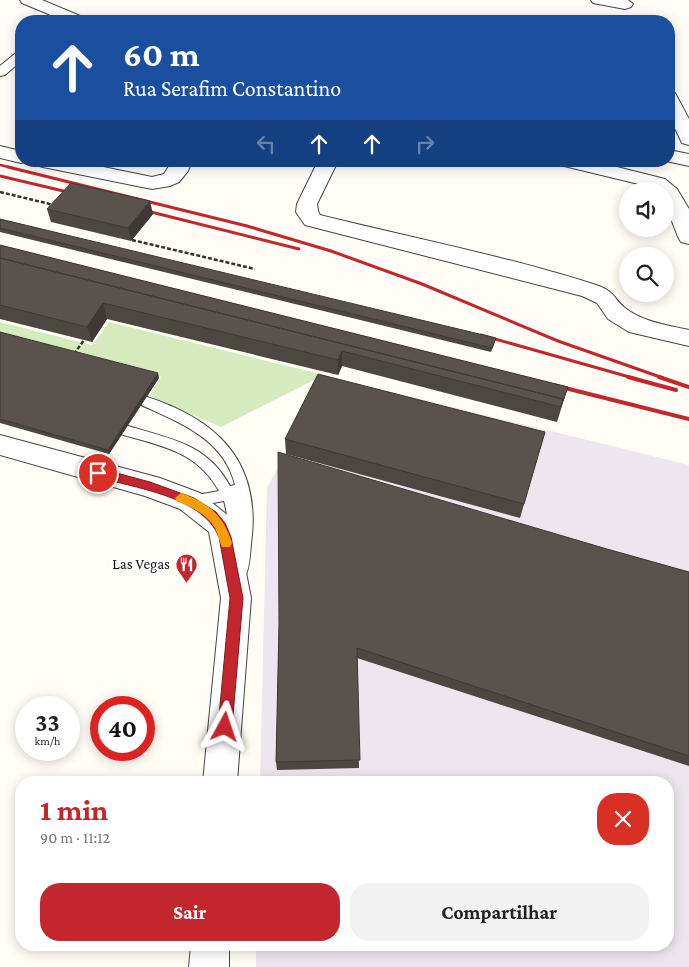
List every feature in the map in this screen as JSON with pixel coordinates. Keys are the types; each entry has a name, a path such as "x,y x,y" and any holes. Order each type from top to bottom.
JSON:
{"street":[{"path":"28,0 70,15"},
{"path":"599,0 624,2 630,15"},
{"path":"0,72 15,60"},
{"path":"675,110 689,139"},
{"path":"0,152 15,156"},
{"path":"675,157 689,160"},
{"path":"72,167 143,182 166,182 176,176 180,167"},
{"path":"325,167 307,204 307,212 312,220 526,273 590,291 605,298 616,313 637,326 689,338"},
{"path":"592,167 658,183 666,188 672,195 689,237"},
{"path":"0,444 150,486 190,501 211,516 221,526 225,537 236,598 221,776"},
{"path":"209,967 210,951"}],"lane":[{"path":"144,401 202,430 220,445 236,465 243,484 245,537 236,598"},
{"path":"125,430 191,452 215,471 234,508 237,528 236,598"},
{"path":"190,501 212,499 228,494 243,484"}],"path":[{"path":"0,192 55,205"},
{"path":"132,240 255,269"},
{"path":"73,356 84,340"}],"shaded area":[{"path":"326,376 689,465 689,967 256,967 256,951 674,951 674,776 260,776 267,488"}],"green space":[{"path":"0,322 92,345 109,322 324,375 221,427 149,396 161,377 0,333"}],"building":[{"path":"71,183 150,201 128,228 47,209"},
{"path":"0,219 496,338 492,348 0,228"},
{"path":"0,245 568,387 563,401 563,399 0,258"},
{"path":"0,258 563,399 561,407 342,351 338,360 103,303 87,327 0,305"},
{"path":"0,332 158,373 108,450 0,419"},
{"path":"318,374 545,432 524,504 285,439"},
{"path":"278,452 689,572 689,756 357,648 360,760 276,762 279,624"}],"railway":[{"path":"0,165 13,168"},
{"path":"8,167 247,226 331,251 422,284 558,341 663,378"},
{"path":"0,176 76,194"},
{"path":"139,209 299,249"},
{"path":"481,335 633,378"},
{"path":"628,377 676,390"},
{"path":"659,377 689,387"},
{"path":"553,385 689,419"}],"slow traffic":[{"path":"181,498 190,501 211,516 221,526 226,543"}],"place":[{"name":"Las Vegas","path":"186,583"}],"route":[{"path":"98,473 150,486 190,501 211,516 221,526 225,537 236,598 225,727"}]}
